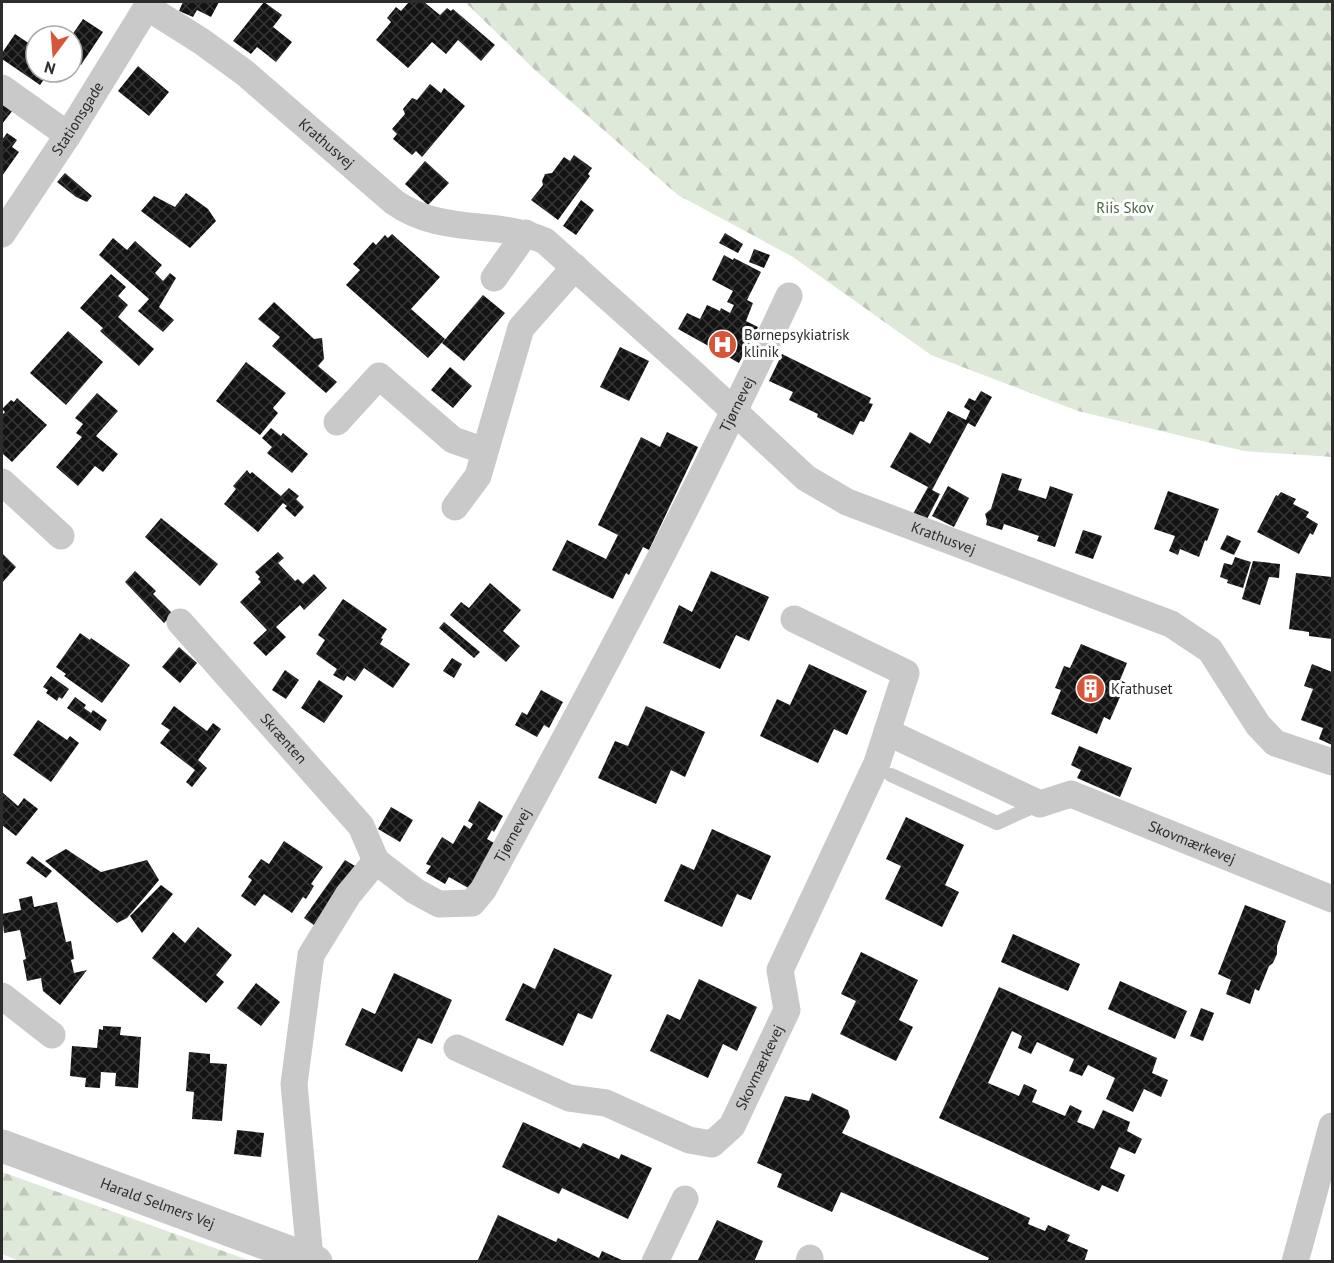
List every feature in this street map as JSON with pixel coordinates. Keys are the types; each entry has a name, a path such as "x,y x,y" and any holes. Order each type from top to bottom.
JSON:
{"street":[{"name":"Stationsgade","path":"2,234 68,135 149,4"},
{"name":"Krathusvej","path":"149,4 245,73 409,213 447,224 526,233 545,241 806,478 847,502 1171,624 1210,650 1258,725 1275,743 1332,762"},
{"path":"2,88 68,135"},
{"path":"494,278 526,233"},
{"path":"455,507 478,476 521,328 575,267"},
{"name":"Tjørnevej","path":"376,861 415,891 439,904 472,903 483,890 580,712 735,412 789,296"},
{"path":"337,422 379,376 453,440 485,451"},
{"path":"2,482 61,536"},
{"name":"Skovmærkevej","path":"457,1048 569,1098 606,1103 689,1140 712,1144 732,1126 788,1011 780,970 877,763 906,673 794,619"},
{"name":"Skrænten","path":"180,622 361,826 376,861"},
{"path":"887,732 1040,804"},
{"name":"Skovmærkevej","path":"1040,804 1071,794 1332,900"},
{"path":"313,1260 294,1084 311,955 348,895 376,861"},
{"path":"2,996 52,1035"},
{"path":"1295,1262 1322,1209 1332,1126"},
{"name":"Harald Selmers Vej","path":"2,1146 313,1260"},
{"path":"655,1262 685,1199"}],"lane":[{"path":"891,775 997,823 1040,804"}],"green space":[{"name":"Riis Skov","path":"465,2 1332,2 1332,457 1244,451 1078,411 931,355 793,257 678,195 536,71"},
{"path":"2,1172 251,1261 19,1261 2,1254"}],"building":[{"path":"183,2 219,2 211,17 197,10 193,17 179,11"},
{"path":"264,2 282,15 273,27 292,42 276,62 257,47 251,54 233,41"},
{"path":"409,2 424,2 440,15 447,8 451,11 453,9 495,45 481,61 458,40 446,54 432,42 408,68 376,40 391,22 387,18 396,7 401,11"},
{"path":"83,19 103,32 84,60 84,24 80,24"},
{"path":"15,34 24,40 24,74 2,59 2,53"},
{"path":"138,66 169,92 149,116 118,91"},
{"path":"430,84 441,93 444,88 465,106 422,157 416,151 412,155 393,139 397,134 392,129 405,114 403,109 412,98 417,100"},
{"path":"2,101 13,110 2,124"},
{"path":"7,133 17,140 12,147 19,152 2,176 2,140"},
{"path":"574,155 592,168 588,174 590,176 558,220 531,200 543,185 545,174 552,173 564,157 570,161"},
{"path":"425,161 449,183 428,205 405,184"},
{"path":"65,173 92,196 87,202 76,197 57,182"},
{"path":"186,193 208,209 216,221 190,248 141,211 154,196 175,207"},
{"path":"581,200 594,210 576,235 563,226"},
{"path":"725,233 743,244 738,253 719,243"},
{"path":"392,234 440,277 411,309 445,339 428,358 346,285 360,270 353,264 373,242 376,245 385,235 388,238"},
{"path":"113,238 127,250 135,241 162,265 155,273 163,281 170,273 176,278 159,307 174,320 163,332 138,311 149,299 99,255"},
{"path":"754,249 770,255 764,268 749,262"},
{"path":"724,255 761,272 747,300 753,303 746,321 758,327 739,363 678,329 687,313 700,319 707,305 730,313 734,305 727,302 733,291 712,280"},
{"path":"111,274 126,287 118,296 128,305 118,317 154,349 139,366 100,331 103,328 80,308"},
{"path":"483,295 505,313 464,361 442,343"},
{"path":"274,302 314,339 322,338 324,359 318,366 337,382 326,393 272,346 280,337 258,319"},
{"path":"68,331 103,362 66,405 30,373"},
{"path":"620,347 649,361 629,401 600,387"},
{"path":"782,354 871,398 869,403 873,404 864,422 860,421 853,435 789,400 793,392 769,381"},
{"path":"246,362 286,393 273,408 278,413 260,435 216,401"},
{"path":"450,367 472,386 453,408 431,390"},
{"path":"981,391 992,397 975,427 968,423 932,490 940,494 926,521 913,514 928,487 890,467 910,432 930,444 948,411 966,420 970,411 964,407 969,398 975,401"},
{"path":"97,393 118,411 96,436 118,454 103,472 95,466 78,486 56,467 82,437 76,433 83,424 75,418"},
{"path":"17,398 47,425 12,462 2,453 2,415 5,412 2,409 11,400 14,402"},
{"path":"271,428 281,436 283,433 308,454 292,473 267,453 272,447 262,438"},
{"path":"667,432 698,447 649,550 643,547 629,575 626,573 613,599 552,570 567,540 606,559 618,535 598,525 641,437 660,447"},
{"path":"247,470 281,496 289,488 299,496 296,499 304,507 295,517 283,503 258,532 224,504 236,489 233,486"},
{"path":"1002,473 1022,479 1018,490 1046,499 1050,486 1073,494 1055,547 1037,541 1039,536 1004,524 1002,530 986,525 985,514 991,509"},
{"path":"948,486 969,498 954,527 932,516"},
{"path":"1168,491 1219,509 1199,557 1180,549 1178,555 1169,551 1175,536 1154,529"},
{"path":"1281,492 1296,499 1293,504 1309,512 1306,517 1318,524 1313,535 1310,533 1299,554 1257,532 1276,495 1278,496"},
{"path":"161,518 218,564 200,586 145,537"},
{"path":"1083,530 1102,536 1093,559 1075,553"},
{"path":"1227,535 1241,541 1234,555 1220,549"},
{"path":"278,552 284,558 278,563 295,581 298,579 303,584 314,574 327,588 304,610 300,605 276,627 286,637 266,656 253,643 267,630 240,602 261,582 255,572"},
{"path":"2,553 16,567 2,583"},
{"path":"1235,557 1251,562 1243,588 1227,583 1228,580 1220,577 1224,563 1232,565"},
{"path":"1253,561 1280,564 1279,578 1269,577 1260,605 1242,599"},
{"path":"135,571 156,591 153,594 173,614 164,623 125,582"},
{"path":"711,571 769,597 749,641 736,635 720,669 663,643 679,605 692,612"},
{"path":"1296,573 1332,577 1332,639 1309,636 1309,632 1289,629"},
{"path":"490,583 521,610 503,631 520,646 506,662 450,615 461,602 469,608"},
{"path":"343,599 387,629 380,644 410,664 393,688 364,668 355,681 347,676 344,681 333,675 337,669 316,654 325,640 318,635"},
{"path":"444,622 480,652 474,658 439,628"},
{"path":"80,633 130,665 102,703 64,676 66,674 56,667"},
{"name":"Krathuset","path":"1081,644 1127,663 1120,680 1126,683 1110,720 1104,717 1097,734 1051,714 1061,690 1055,688 1064,666 1070,668"},
{"path":"179,647 197,663 180,683 162,667"},
{"path":"452,658 462,664 454,678 443,671"},
{"path":"809,664 867,691 847,735 834,729 818,763 760,736 777,699 790,705"},
{"path":"1312,664 1332,672 1332,745 1319,739 1323,728 1301,720 1313,689 1304,686"},
{"path":"285,670 299,680 286,699 272,690"},
{"path":"51,676 69,689 62,699 59,697 57,701 46,693 48,690 43,687"},
{"path":"319,680 343,696 324,723 301,708"},
{"path":"541,690 563,702 549,728 544,725 537,737 515,725 522,712 527,715"},
{"path":"75,697 86,705 84,708 91,713 93,710 107,720 100,731 67,708"},
{"path":"174,706 207,731 213,723 221,729 198,760 207,768 192,787 186,782 195,770 160,743 170,730 161,724"},
{"path":"646,706 705,732 685,777 671,770 656,804 598,778 615,741 628,746"},
{"path":"38,720 67,740 70,736 79,743 51,782 13,755"},
{"path":"1079,746 1132,768 1120,797 1077,778 1081,770 1071,765"},
{"path":"2,792 18,806 24,798 38,809 16,836 2,825"},
{"path":"479,801 503,816 487,839 496,844 470,889 449,877 445,884 426,873 431,866 426,864 442,837 453,844 464,825 470,829 473,824 468,821"},
{"path":"391,807 413,820 400,842 378,829"},
{"path":"906,817 964,845 945,885 959,892 942,927 885,899 901,866 886,859"},
{"path":"712,829 771,856 751,900 737,894 722,927 664,901 681,864 694,870"},
{"path":"284,841 323,867 311,884 314,886 306,899 303,897 292,913 264,894 255,906 241,896 252,880 248,877 261,859 269,864"},
{"path":"66,849 101,872 147,860 159,880 127,918 117,923 45,861"},
{"path":"32,856 52,871 46,878 26,863"},
{"path":"345,860 355,866 318,928 304,918"},
{"path":"161,885 173,894 142,933 130,916"},
{"path":"32,896 34,907 57,902 66,942 71,941 74,973 87,970 60,1005 43,991 41,978 27,981 23,960 26,959 20,930 4,933 2,914 21,910 19,899"},
{"path":"1245,905 1286,921 1277,946 1277,954 1269,966 1259,991 1255,989 1250,1004 1226,994 1231,980 1218,974"},
{"path":"198,927 232,955 216,975 224,982 206,1003 152,958 173,932 185,943"},
{"path":"1013,934 1080,964 1068,991 1001,962"},
{"path":"554,948 612,975 592,1019 578,1013 563,1046 505,1020 523,983 535,989"},
{"path":"861,952 918,980 899,1020 913,1027 896,1061 840,1034 856,1001 841,994"},
{"path":"394,973 452,1000 432,1044 418,1038 402,1072 345,1045 362,1008 375,1014"},
{"path":"699,979 757,1007 737,1051 723,1044 708,1078 650,1051 667,1014 680,1020"},
{"path":"1120,981 1187,1011 1175,1039 1108,1009"},
{"path":"256,983 280,1002 261,1026 237,1008"},
{"path":"999,987 1157,1058 1152,1073 1168,1080 1161,1097 1144,1089 1133,1112 1106,1099 1115,1078 1088,1065 1082,1076 1069,1071 1074,1059 1037,1042 1031,1054 1018,1048 1022,1036 1012,1031 988,1083 1019,1096 1024,1084 1037,1090 1032,1102 1065,1116 1070,1105 1082,1111 1077,1122 1094,1129 1103,1110 1130,1122 1127,1131 1142,1139 1135,1154 1119,1147 1110,1168 1125,1175 1118,1192 1102,1185 1099,1191 939,1118"},
{"path":"1201,1008 1214,1013 1203,1041 1190,1036"},
{"path":"103,1026 121,1027 120,1035 141,1037 138,1088 115,1086 116,1073 101,1072 100,1088 85,1087 86,1078 70,1076 72,1046 97,1048 99,1029 103,1030"},
{"path":"189,1052 210,1054 210,1063 227,1064 222,1121 192,1119 194,1092 186,1091"},
{"path":"812,1093 848,1110 850,1117 842,1133 1030,1218 1028,1224 1045,1231 1048,1225 1070,1235 1067,1241 1088,1250 1084,1262 987,1262 989,1258 841,1192 832,1212 777,1187 782,1174 757,1163 785,1096 809,1101"},
{"path":"523,1122 580,1148 583,1143 619,1159 621,1154 652,1168 628,1219 562,1188 559,1194 502,1167"},
{"path":"237,1130 264,1133 261,1157 234,1154"},
{"path":"498,1215 556,1242 558,1238 599,1258 602,1251 626,1262 477,1262"},
{"path":"717,1220 763,1241 754,1262 697,1262"}],"place":[{"name":"Børnepsykiatrisk klinik","path":"723,344"},
{"name":"Krathuset","path":"1090,689"}]}
